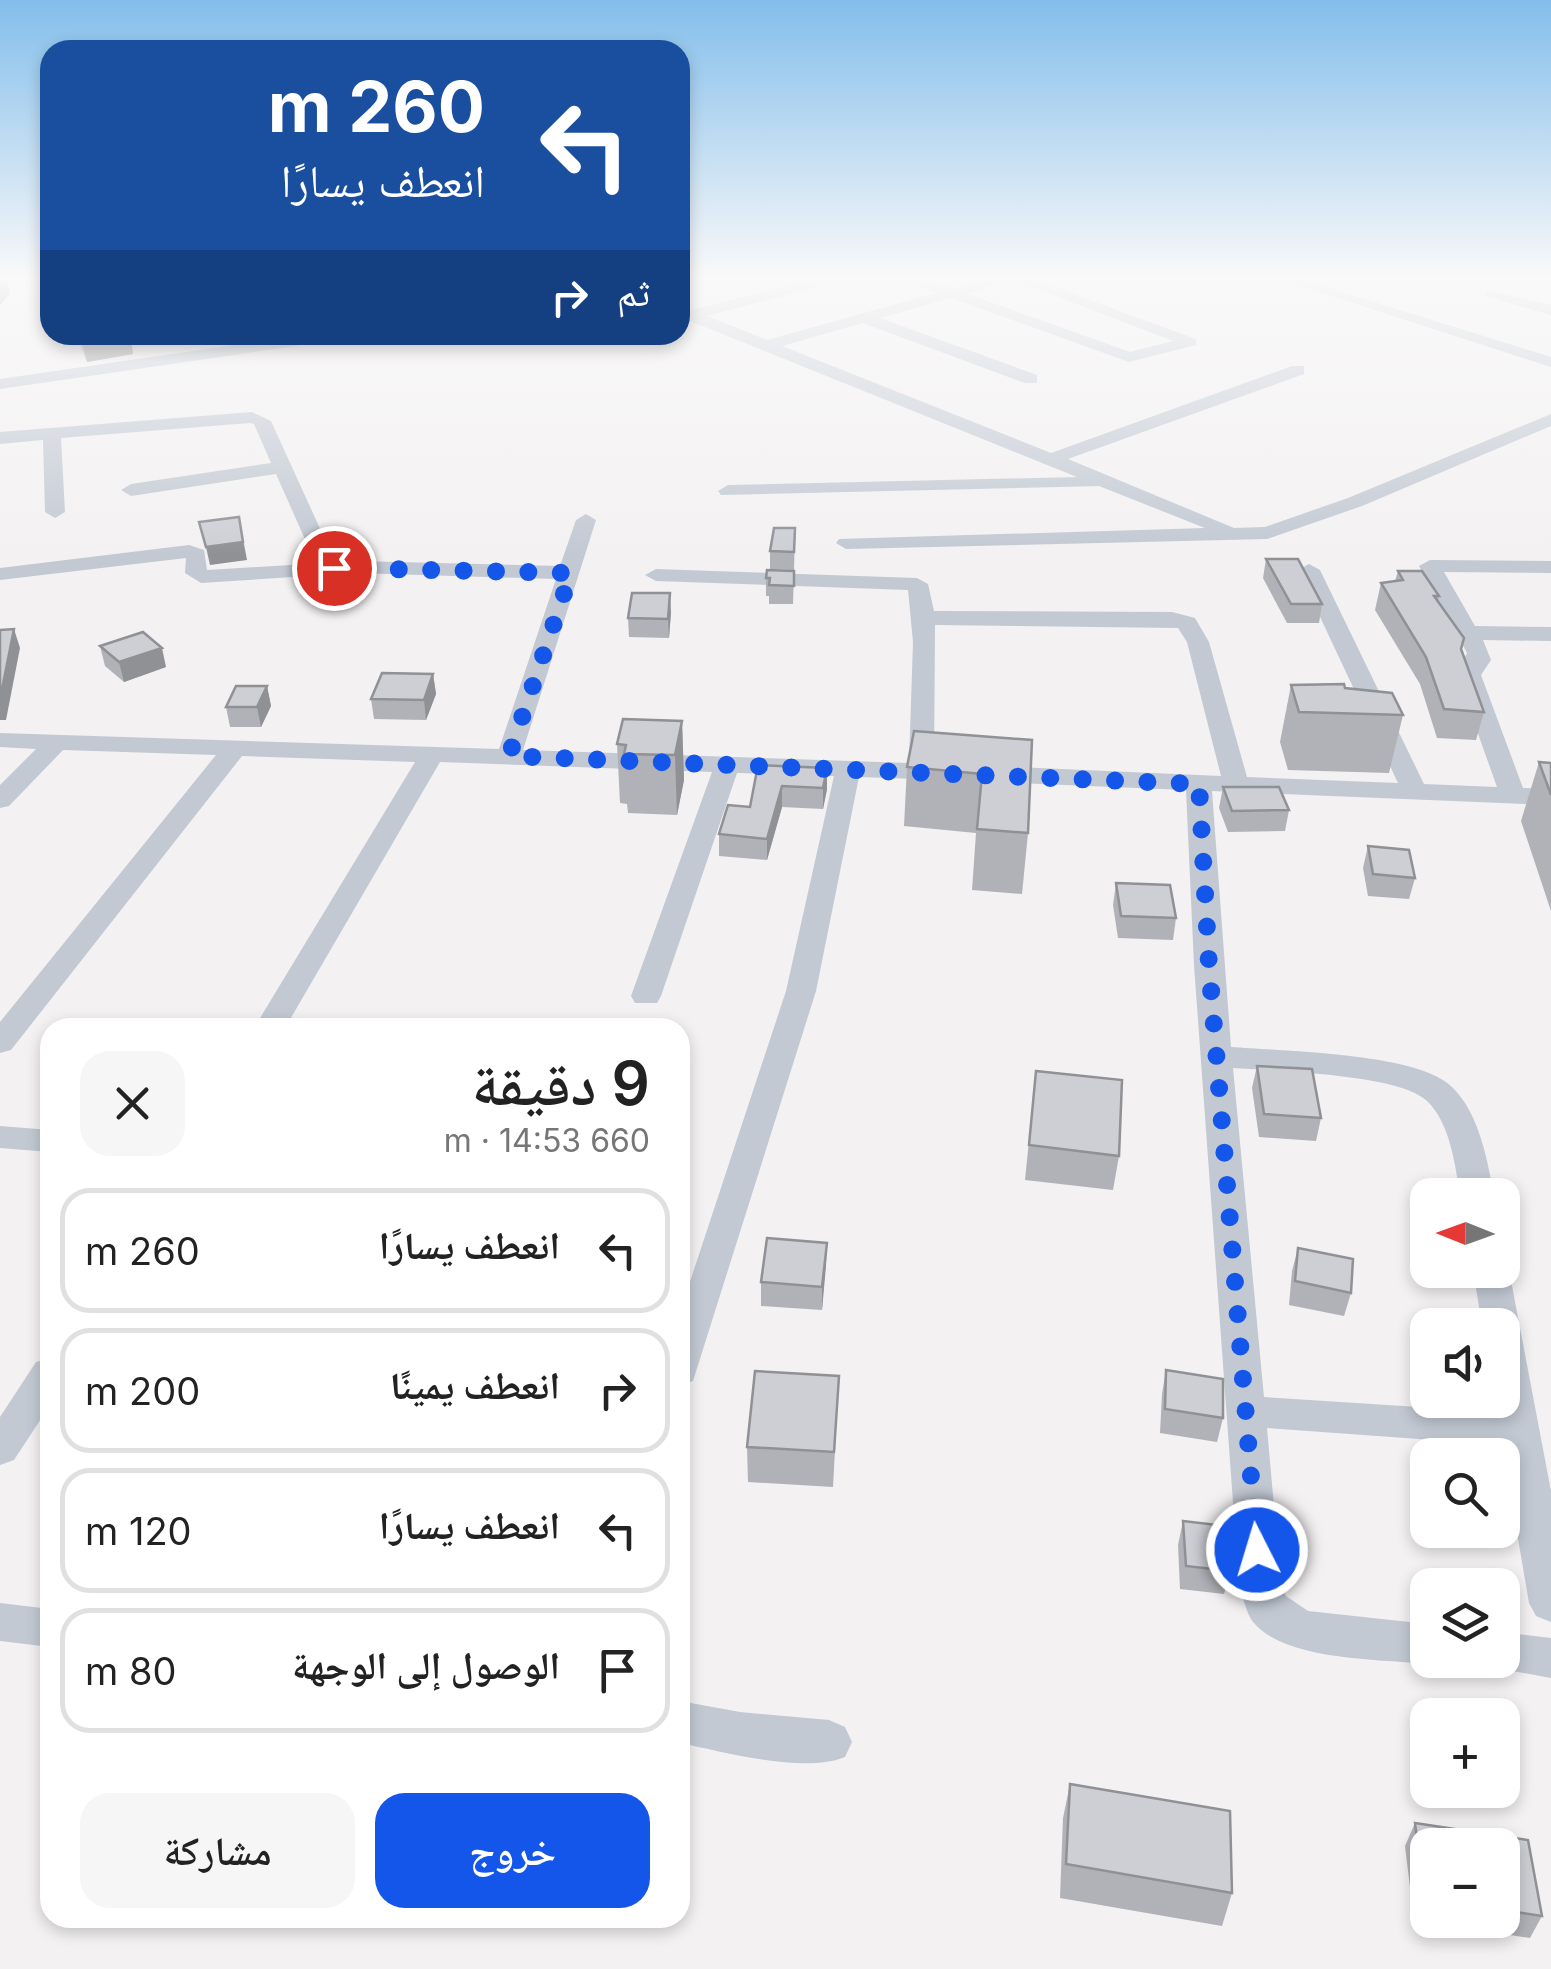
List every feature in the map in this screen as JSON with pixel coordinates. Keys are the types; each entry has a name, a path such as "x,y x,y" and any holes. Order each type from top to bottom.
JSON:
{"street":[{"path":"0,384 83,372"},
{"path":"835,372 1242,536"},
{"path":"1009,372 1031,380"},
{"path":"1051,459 1293,372"},
{"path":"0,438 252,417 262,421 322,555"},
{"path":"846,543 1242,536 1267,532 1355,502 1551,418"},
{"path":"52,434 55,512"},
{"path":"131,490 282,467"},
{"path":"728,491 1105,482"},
{"path":"509,756 586,520"},
{"path":"0,574 189,551 198,554 196,573 201,577 355,568 571,573"},
{"path":"1513,796 1470,675 1479,653 1430,566 1551,567"},
{"path":"1308,570 1415,792"},
{"path":"656,574 903,580 918,584 923,590 924,618 921,771"},
{"path":"924,618 1172,619 1187,623 1198,642 1236,785"},
{"path":"1468,633 1551,634"},
{"path":"0,740 728,763 1551,797"},
{"path":"0,800 56,742"},
{"path":"0,1043 235,748"},
{"path":"275,1018 432,754"},
{"path":"646,996 728,763"},
{"path":"690,1338 800,991 848,768"},
{"path":"1199,784 1216,1056 1260,1585 1269,1609 1300,1630 1410,1642"},
{"path":"1216,1056 1380,1071 1434,1089 1468,1141 1475,1178"},
{"path":"0,1137 40,1140"},
{"path":"0,1449 40,1388"},
{"path":"1246,1412 1520,1430"},
{"path":"1518,1418 1551,1603"},
{"path":"0,1622 40,1627"},
{"path":"1520,1654 1551,1658"},
{"path":"690,1724 740,1734 829,1742"}],"building":[{"path":"239,517 243,542 206,547 199,522"},
{"path":"774,528 795,528 794,552 770,551"},
{"path":"1266,559 1298,559 1322,604 1291,604"},
{"path":"767,570 794,571 794,586 769,585"},
{"path":"1398,571 1422,571 1439,596 1434,596 1464,638 1461,649 1484,712 1444,709 1426,657 1381,583 1403,580"},
{"path":"632,593 670,593 668,619 628,618"},
{"path":"14,629 0,699 0,630"},
{"path":"143,632 162,648 119,662 100,646"},
{"path":"382,673 433,674 424,700 371,699"},
{"path":"1344,684 1345,688 1392,693 1403,715 1299,712 1291,685"},
{"path":"236,686 267,686 257,707 226,707"},
{"path":"623,719 682,721 675,755 624,754 626,745 617,744"},
{"path":"914,731 1032,740 1028,833 977,829 982,774 907,767"},
{"path":"1539,762 1551,763 1551,795"},
{"path":"758,765 827,768 823,788 782,786 767,839 719,834 728,805 750,807"},
{"path":"1223,787 1279,787 1289,810 1232,811"},
{"path":"1368,846 1409,850 1415,878 1373,874"},
{"path":"1116,883 1170,885 1176,918 1121,916"},
{"path":"1257,1066 1312,1069 1321,1118 1264,1114"},
{"path":"1036,1071 1122,1080 1119,1156 1029,1145"},
{"path":"767,1238 827,1243 822,1287 761,1282"},
{"path":"1298,1248 1353,1259 1351,1293 1295,1281"},
{"path":"1166,1370 1223,1379 1223,1418 1165,1409"},
{"path":"755,1371 839,1376 834,1452 747,1447"},
{"path":"1183,1521 1226,1526 1230,1571 1186,1566"},
{"path":"1070,1784 1230,1811 1232,1893 1066,1864"},
{"path":"1415,1823 1448,1828 1416,1828"},
{"path":"1520,1839 1528,1840 1542,1916 1520,1913"}],"route":[{"path":"334,568 571,573 509,756 1199,784 1209,965 1257,1550"}]}
